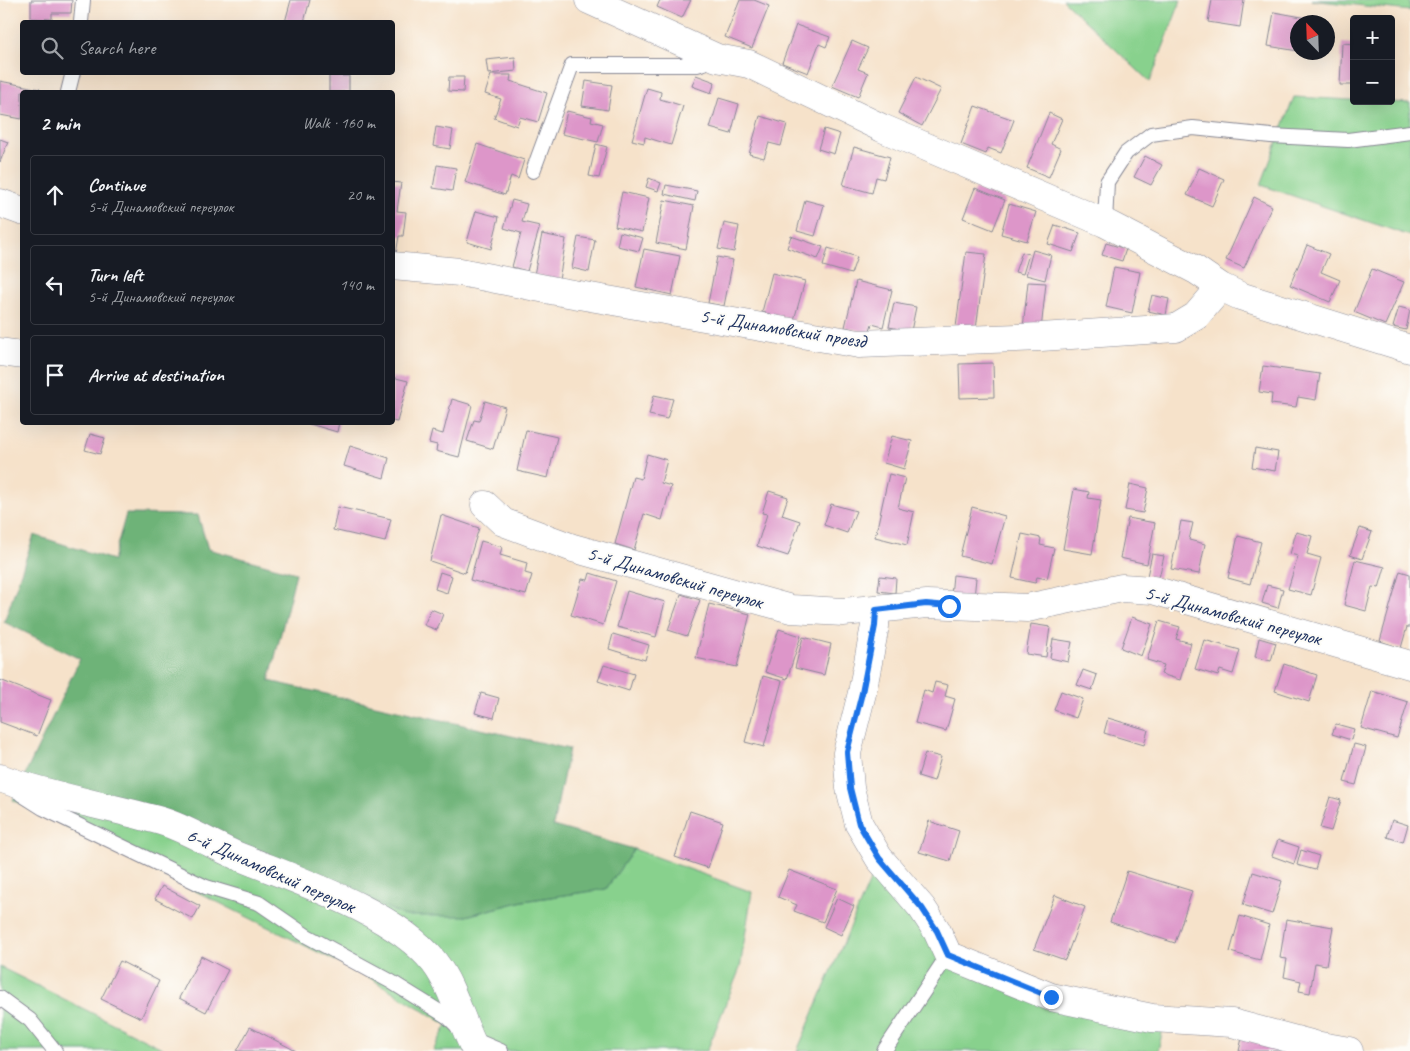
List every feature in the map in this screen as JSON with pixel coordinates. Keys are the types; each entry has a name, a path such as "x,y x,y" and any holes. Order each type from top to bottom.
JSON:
{"street":[{"path":"589,0 717,58 749,64 882,128 1105,223 1196,270 1221,287 1240,296 1410,349"},
{"path":"0,203 20,210"},
{"name":"5-й Динамовский проезд","path":"395,266 460,272 556,291 859,344 1041,337 1176,328 1196,316 1221,287"},
{"path":"0,352 20,355"},
{"name":"5-й Динамовский переулок","path":"485,505 503,522 573,548 791,609 843,612 926,604 1027,608 1122,588 1153,590 1410,665"},
{"path":"876,610 875,626 862,693 847,752 850,788 859,824 879,858 922,908 937,931 948,955 1051,997 1152,1018 1232,1023 1315,1045 1349,1051"},
{"name":"6-й Динамовский переулок","path":"7,780 163,822 239,857 300,880 395,927 420,947 435,964 450,988 472,1044"}],"lane":[{"path":"81,20 83,0"},
{"path":"533,171 572,65 696,65 717,58"},
{"path":"68,90 72,75"},
{"path":"1105,223 1107,182 1126,153 1151,134 1193,128 1271,136 1348,140 1410,132"},
{"path":"7,780 23,797 43,808 109,838 206,887 259,903 307,936 390,981 448,1017 472,1044 500,1051"},
{"path":"884,1051 948,955"},
{"path":"0,998 30,1020 55,1051"}],"green space":[{"path":"1063,0 1181,0 1150,82"},
{"path":"1311,0 1410,0 1410,11"},
{"path":"1294,97 1350,100 1350,105 1410,103 1410,236 1261,185"},
{"path":"126,514 198,515 208,549 296,573 269,681 569,749 553,826 634,849 606,889 523,901 466,916 404,916 364,897 23,779 80,659 4,622 34,535 113,560"},
{"path":"23,779 466,916 523,901 606,889 634,849 752,892 740,968 707,1051 433,1051 447,1025 372,979 13,800"},
{"path":"876,867 937,951 1164,1024 1158,1051 797,1051"},
{"path":"0,967 168,1051 0,1051"}],"building":[{"path":"31,0 72,0 71,13 52,13 52,19 31,18"},
{"path":"291,0 310,0 305,20 286,20"},
{"path":"660,0 691,0 682,18 657,7"},
{"path":"740,0 754,0 769,6 752,48 725,37"},
{"path":"1212,0 1244,0 1240,27 1208,22"},
{"path":"1274,12 1291,15 1290,50 1268,46"},
{"path":"796,25 830,37 826,47 819,44 808,73 782,63"},
{"path":"852,41 868,48 858,69 868,73 858,97 832,86"},
{"path":"1342,43 1350,44 1350,85 1340,85"},
{"path":"515,57 516,71 488,74 486,60"},
{"path":"491,75 511,75 510,81 547,93 538,122 520,117 517,126 494,118 501,99 485,94"},
{"path":"696,75 715,82 711,93 692,86"},
{"path":"329,76 349,76 349,90 329,90"},
{"path":"449,77 464,77 463,92 448,91"},
{"path":"916,77 941,89 922,126 898,113"},
{"path":"0,81 40,89 20,90 20,119 0,115"},
{"path":"586,81 612,85 608,110 582,106"},
{"path":"647,88 661,92 660,99 683,106 671,145 645,137 644,143 632,140"},
{"path":"719,98 739,104 731,134 710,128"},
{"path":"975,106 1014,120 1001,153 988,148 986,154 961,144"},
{"path":"567,111 592,117 591,121 603,124 598,142 562,134"},
{"path":"1049,113 1062,119 1051,144 1061,149 1049,177 1027,168"},
{"path":"760,116 787,124 781,146 769,143 764,158 749,154"},
{"path":"436,127 453,130 450,149 433,146"},
{"path":"824,129 840,134 834,154 818,149"},
{"path":"0,139 8,142 0,162"},
{"path":"477,144 524,160 518,179 511,176 505,195 465,182"},
{"path":"596,144 607,147 599,178 589,176"},
{"path":"854,147 890,157 884,179 876,177 872,193 843,185"},
{"path":"1145,156 1162,165 1151,185 1134,177"},
{"path":"437,165 456,168 452,191 433,188"},
{"path":"1199,168 1224,179 1212,206 1187,195"},
{"path":"649,178 661,183 658,191 646,187"},
{"path":"395,182 401,183 397,211 406,212 403,236 399,236 396,254"},
{"path":"666,185 697,191 695,201 664,194"},
{"path":"975,188 1005,200 993,230 963,218"},
{"path":"622,192 649,198 642,232 615,226"},
{"path":"1254,197 1272,206 1244,268 1226,260"},
{"path":"512,200 527,204 522,222 540,226 527,271 512,267 521,233 504,228"},
{"path":"664,200 694,206 686,249 656,243"},
{"path":"805,200 824,205 815,236 797,231"},
{"path":"1009,204 1036,212 1027,241 1001,234"},
{"path":"476,211 499,217 491,249 467,242"},
{"path":"724,223 739,226 734,252 718,249"},
{"path":"1055,225 1080,233 1073,252 1048,244"},
{"path":"620,232 643,238 639,251 617,246"},
{"path":"542,234 566,239 559,280 534,275"},
{"path":"791,236 823,247 818,259 787,248"},
{"path":"578,237 595,240 589,272 572,268"},
{"path":"1106,243 1126,249 1122,261 1102,255"},
{"path":"1307,245 1329,254 1321,272 1340,280 1330,302 1290,285"},
{"path":"828,248 857,257 851,274 823,266"},
{"path":"644,249 680,256 672,295 636,287"},
{"path":"1033,250 1051,255 1045,280 1026,275"},
{"path":"966,252 986,254 976,329 956,327"},
{"path":"1022,252 1029,254 1023,274 1015,272"},
{"path":"717,257 733,260 724,306 708,303"},
{"path":"1114,267 1140,272 1132,313 1106,307"},
{"path":"1372,269 1404,282 1385,325 1354,312"},
{"path":"772,273 805,281 794,320 762,312"},
{"path":"856,281 892,290 883,327 872,324 869,333 845,327"},
{"path":"1028,282 1046,283 1041,330 1023,328"},
{"path":"1152,295 1169,299 1166,315 1148,311"},
{"path":"894,303 916,307 911,331 889,327"},
{"path":"1399,307 1410,310 1406,330 1393,327"},
{"path":"993,363 994,397 960,398 959,364"},
{"path":"1263,366 1320,374 1316,400 1298,397 1296,407 1271,404 1272,394 1259,392"},
{"path":"395,378 408,381 397,422 395,422"},
{"path":"654,395 673,399 667,419 649,415"},
{"path":"452,399 472,405 459,457 436,451 437,445 429,443 432,431 443,434"},
{"path":"485,401 505,407 493,449 467,441 474,420 479,421"},
{"path":"313,425 338,425 337,432"},
{"path":"526,430 557,437 548,478 517,471"},
{"path":"90,434 105,438 100,454 85,450"},
{"path":"892,436 912,441 904,469 884,463"},
{"path":"350,446 389,458 384,478 344,466"},
{"path":"1255,448 1278,452 1275,471 1252,467"},
{"path":"647,454 667,460 661,483 671,486 662,520 644,514 634,550 615,544 633,477 641,479"},
{"path":"889,474 905,478 898,508 914,512 907,545 875,537"},
{"path":"1130,484 1148,488 1143,513 1125,510"},
{"path":"1074,489 1089,492 1088,498 1101,500 1092,554 1063,549"},
{"path":"769,491 788,497 782,515 800,521 788,556 757,546 767,514 762,513"},
{"path":"831,504 856,511 847,533 824,525"},
{"path":"338,507 391,519 385,542 333,530"},
{"path":"972,507 1005,516 992,564 960,556"},
{"path":"441,515 479,528 465,573 430,561"},
{"path":"1128,518 1155,523 1147,564 1120,558"},
{"path":"1181,521 1193,523 1189,540 1205,544 1199,574 1171,569"},
{"path":"1360,528 1372,532 1362,559 1350,555"},
{"path":"1296,532 1312,536 1307,554 1321,558 1311,595 1288,589 1298,556 1290,554"},
{"path":"1022,534 1041,538 1040,545 1054,548 1047,579 1037,577 1035,583 1012,578"},
{"path":"1238,536 1261,542 1250,584 1228,578"},
{"path":"481,541 502,547 500,555 527,563 525,573 532,575 526,595 470,580"},
{"path":"1152,554 1164,556 1159,578 1147,576"},
{"path":"1355,560 1385,567 1379,588 1372,587 1366,611 1344,605"},
{"path":"1400,571 1410,574 1410,627 1407,627 1401,648 1380,641"},
{"path":"440,572 452,576 447,593 435,589"},
{"path":"590,573 616,581 603,625 571,615 582,579 588,580"},
{"path":"953,575 976,578 974,598 951,596"},
{"path":"880,576 896,578 895,593 878,591"},
{"path":"1267,585 1283,589 1278,608 1262,603"},
{"path":"627,591 665,602 656,637 617,627"},
{"path":"681,594 700,600 687,636 668,630"},
{"path":"709,604 750,614 737,667 696,658"},
{"path":"431,609 443,614 437,630 424,625"},
{"path":"1132,617 1152,624 1141,656 1121,648"},
{"path":"1159,621 1180,627 1176,639 1191,643 1180,680 1161,674 1164,665 1147,660"},
{"path":"1031,624 1050,627 1046,657 1026,654"},
{"path":"779,629 801,636 787,679 765,672"},
{"path":"613,634 649,645 645,660 609,649"},
{"path":"803,637 831,644 824,675 795,668"},
{"path":"1259,638 1276,643 1271,661 1255,657"},
{"path":"1053,639 1072,642 1068,662 1050,658"},
{"path":"1204,640 1240,650 1233,674 1220,670 1218,676 1195,669"},
{"path":"1284,664 1317,675 1309,702 1275,691"},
{"path":"604,665 634,674 629,691 598,681"},
{"path":"1083,670 1097,675 1092,690 1077,685"},
{"path":"763,676 782,681 764,747 745,742"},
{"path":"0,680 51,700 37,736 0,722"},
{"path":"935,682 948,685 945,696 955,699 946,731 915,723 924,690 932,693"},
{"path":"1061,691 1083,699 1076,718 1054,710"},
{"path":"1372,691 1408,702 1397,738 1361,728"},
{"path":"481,693 499,698 494,718 475,713"},
{"path":"1108,718 1148,730 1144,745 1104,733"},
{"path":"1336,724 1354,729 1351,740 1332,734"},
{"path":"1354,744 1366,747 1356,785 1344,782"},
{"path":"925,753 941,757 934,781 918,776"},
{"path":"1330,797 1341,800 1331,831 1320,828"},
{"path":"690,811 723,822 708,868 675,857"},
{"path":"1392,820 1408,825 1403,842 1387,837"},
{"path":"929,821 959,831 950,861 919,852"},
{"path":"1278,840 1299,847 1294,864 1272,856"},
{"path":"1301,850 1319,856 1315,870 1297,865"},
{"path":"789,870 837,889 823,922 794,911 797,905 778,897"},
{"path":"1127,871 1192,891 1175,943 1110,922"},
{"path":"1253,872 1282,881 1272,914 1243,905"},
{"path":"162,886 200,906 193,919 155,899"},
{"path":"1055,895 1085,907 1065,960 1034,949"},
{"path":"837,898 854,906 841,935 824,927"},
{"path":"1240,916 1269,925 1260,960 1230,952"},
{"path":"1286,919 1333,927 1326,965 1315,963 1310,993 1299,991 1301,981 1284,977 1287,959 1280,958"},
{"path":"201,956 228,970 206,1012 179,998"},
{"path":"120,961 159,981 141,1018 101,999"},
{"path":"250,1027 296,1051 237,1051"},
{"path":"1242,1038 1287,1051 1239,1051"}],"route":[{"path":"949,606 926,604 876,610 875,626 862,693 847,752 850,788 859,824 879,858 900,885 922,908 937,931 948,955 1051,997"}]}
